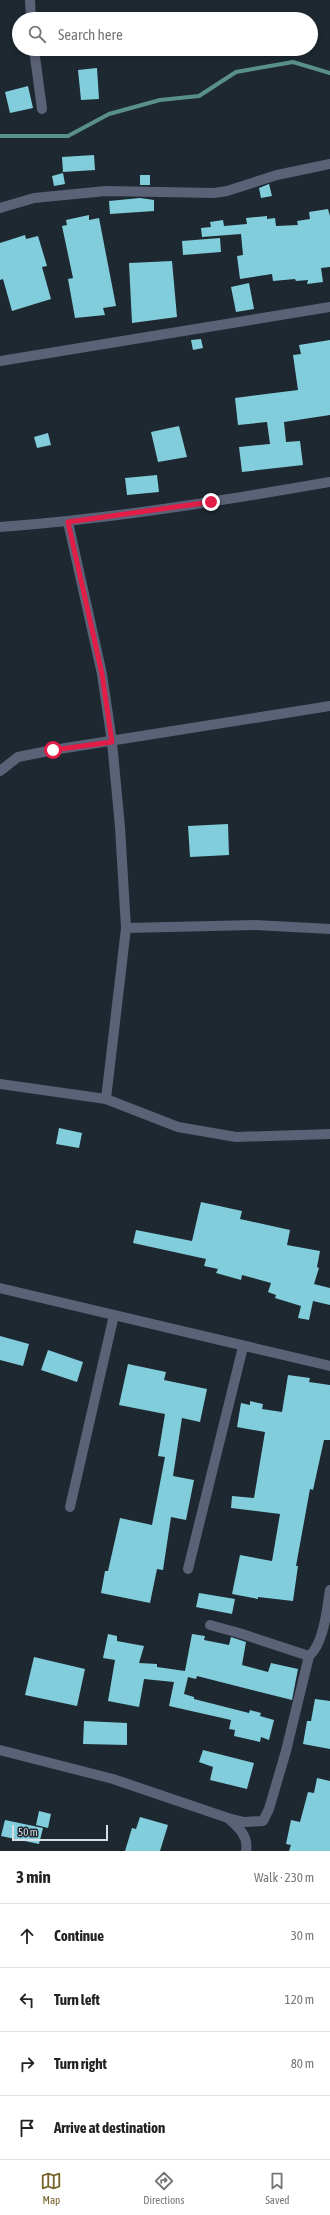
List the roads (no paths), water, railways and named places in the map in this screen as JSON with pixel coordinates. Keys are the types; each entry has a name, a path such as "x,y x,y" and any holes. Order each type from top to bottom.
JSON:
{"street":[{"path":"30,0 31,12"},
{"path":"35,56 42,109"},
{"path":"0,208 34,198 106,191 214,193 227,191 277,175 330,164"},
{"path":"0,361 330,307"},
{"path":"0,527 68,522 211,502 330,482"},
{"path":"68,522 102,674 112,742 126,928 106,1099"},
{"path":"0,771 18,757 330,706"},
{"path":"126,928 255,925 330,928"},
{"path":"0,1084 106,1099 178,1127 236,1137 330,1134"},
{"path":"0,1288 243,1347 330,1366"},
{"path":"70,1507 114,1315"},
{"path":"188,1569 243,1347"},
{"path":"0,1750 113,1778 228,1818 244,1822 263,1820 269,1809 286,1751 309,1656 314,1652 324,1623 330,1590"},
{"path":"210,1625 309,1656"},
{"path":"228,1818 242,1831 247,1844 246,1851"}],"waterway":[{"path":"0,136 68,136 109,114 160,100 199,96 236,72 293,62 330,73"}]}
